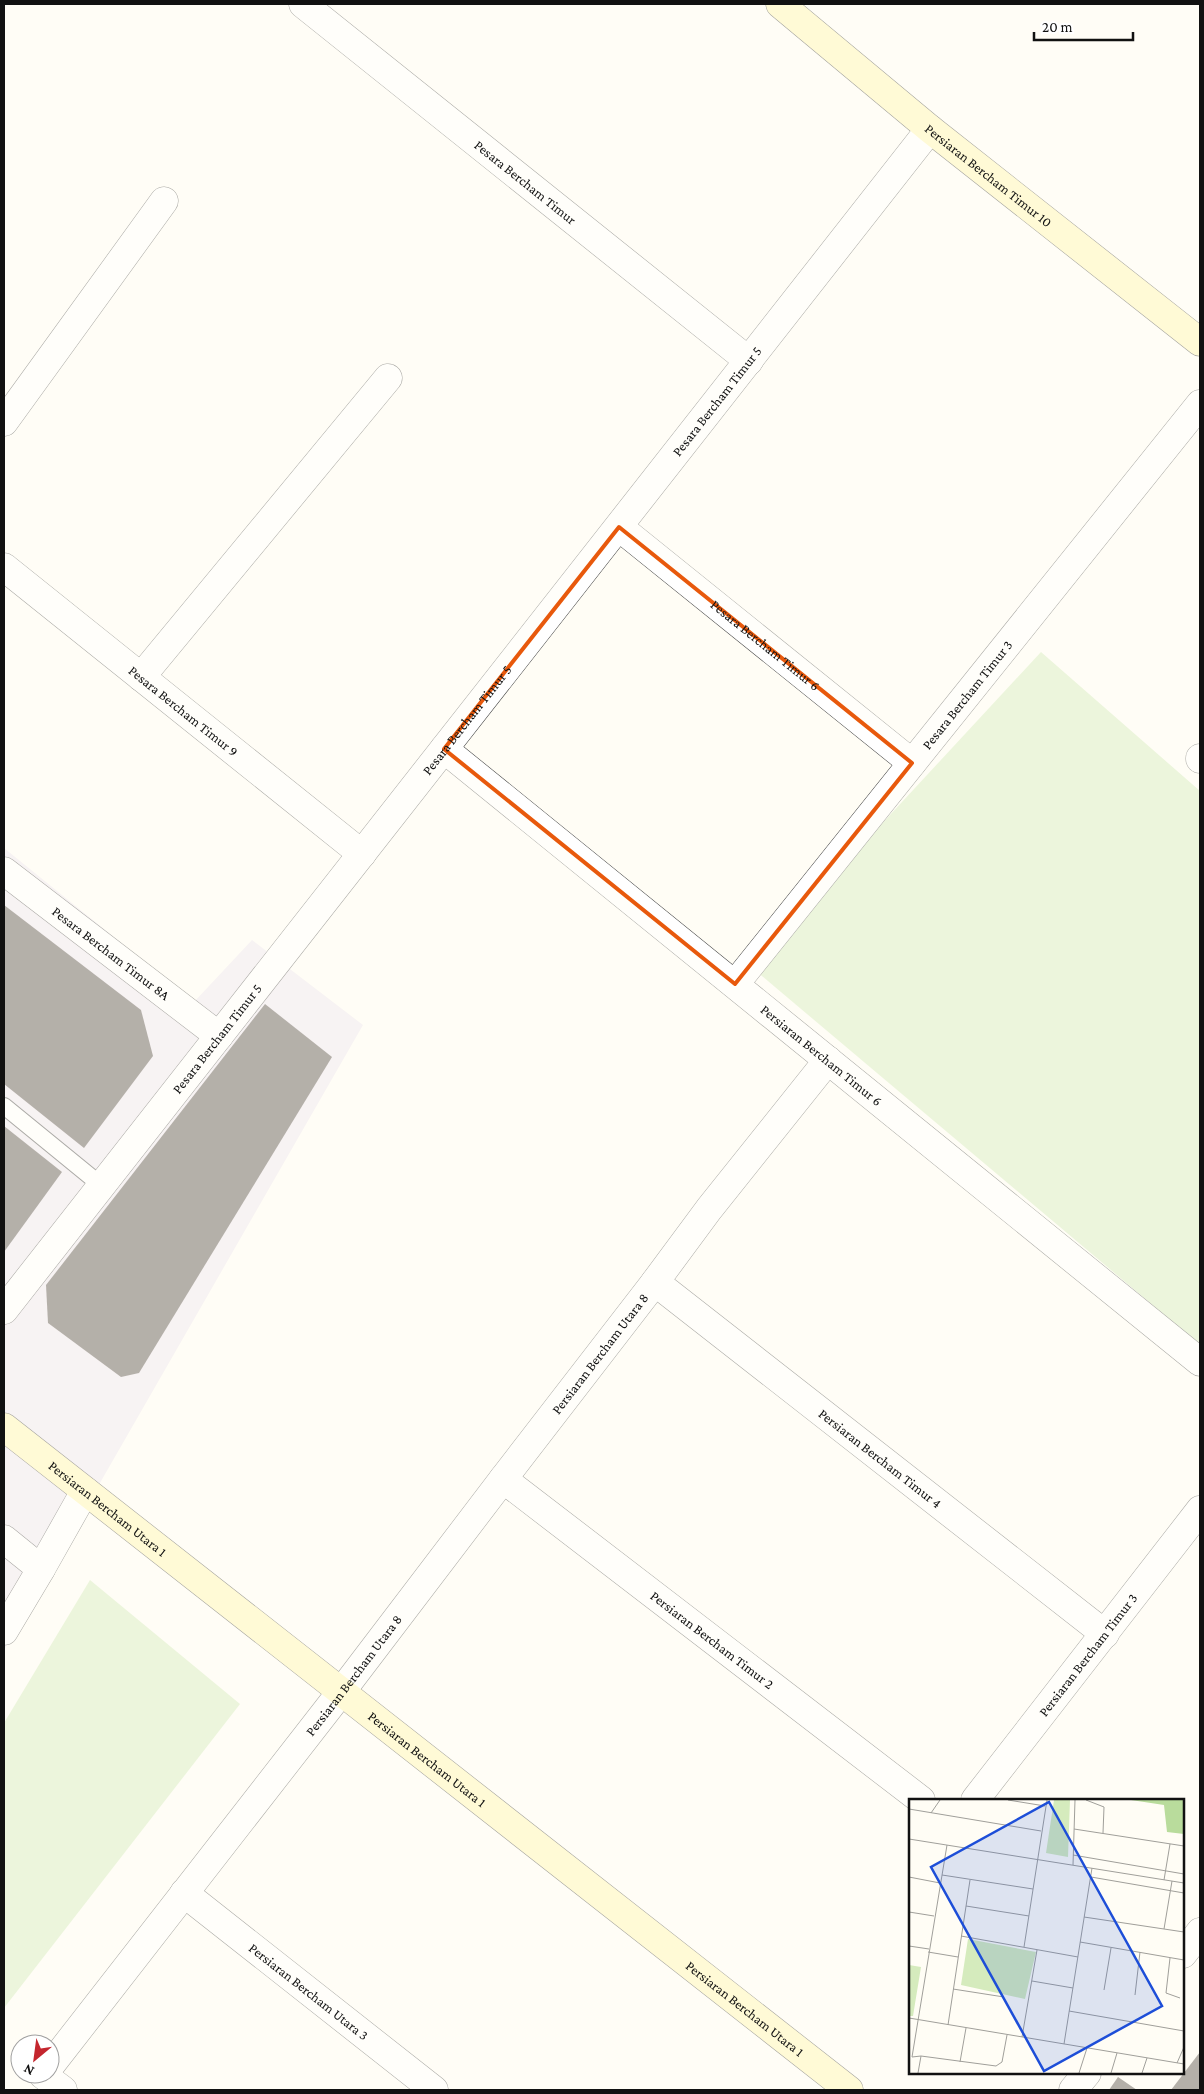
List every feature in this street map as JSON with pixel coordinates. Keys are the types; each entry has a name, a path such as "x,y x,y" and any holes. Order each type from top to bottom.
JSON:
{"street":[{"name":"Pesara Bercham Timur","path":"303,4 749,360"},
{"name":"Persiaran Bercham Timur 10","path":"780,4 930,129 1200,342"},
{"name":"Pesara Bercham Timur 5","path":"4,1310 930,129"},
{"path":"4,422 164,201"},
{"path":"141,677 388,378"},
{"name":"Pesara Bercham Timur 3","path":"735,984 1200,404"},
{"name":"Pesara Bercham Timur 6","path":"619,527 912,764"},
{"name":"Pesara Bercham Timur 9","path":"4,568 362,854"},
{"name":"Persiaran Bercham Timur 6","path":"444,749 1200,1362"},
{"name":"Pesara Bercham Timur 8A","path":"4,871 219,1036"},
{"name":"Persiaran Bercham Utara 8","path":"60,2053 341,1692 709,1209 828,1060"},
{"name":"Persiaran Bercham Timur 4","path":"655,1282 1105,1634"},
{"name":"Persiaran Bercham Utara 1","path":"4,1427 849,2090"},
{"name":"Persiaran Bercham Timur 2","path":"503,1479 921,1799"},
{"path":"4,1631 42,1569 85,1491"},
{"name":"Persiaran Bercham Timur 3","path":"976,1799 1200,1510"},
{"path":"4,1539 42,1569"},
{"name":"Persiaran Bercham Utara 3","path":"184,1893 434,2090"},
{"path":"1184,1953 1200,1932"},
{"path":"1074,2090 1087,2074"}],"lane":[{"path":"4,1106 102,1186"}],"highlighted area":[{"path":"619,527 912,763 735,984 444,749"}],"shaded area":[{"path":"4,848 194,1002 252,940 363,1025 4,1650"}],"green space":[{"path":"1041,652 1200,791 1200,1345 750,966"},
{"path":"90,1580 240,1704 4,2008 4,1723"}],"building":[{"path":"4,905 141,1010 153,1056 84,1148 4,1084"},
{"path":"265,1004 332,1057 139,1373 121,1377 48,1323 46,1285"},
{"path":"4,1126 62,1172 4,1252"},
{"path":"1200,2052 1200,2090 1171,2090"},
{"path":"1118,2077 1137,2090 1109,2090"}]}
